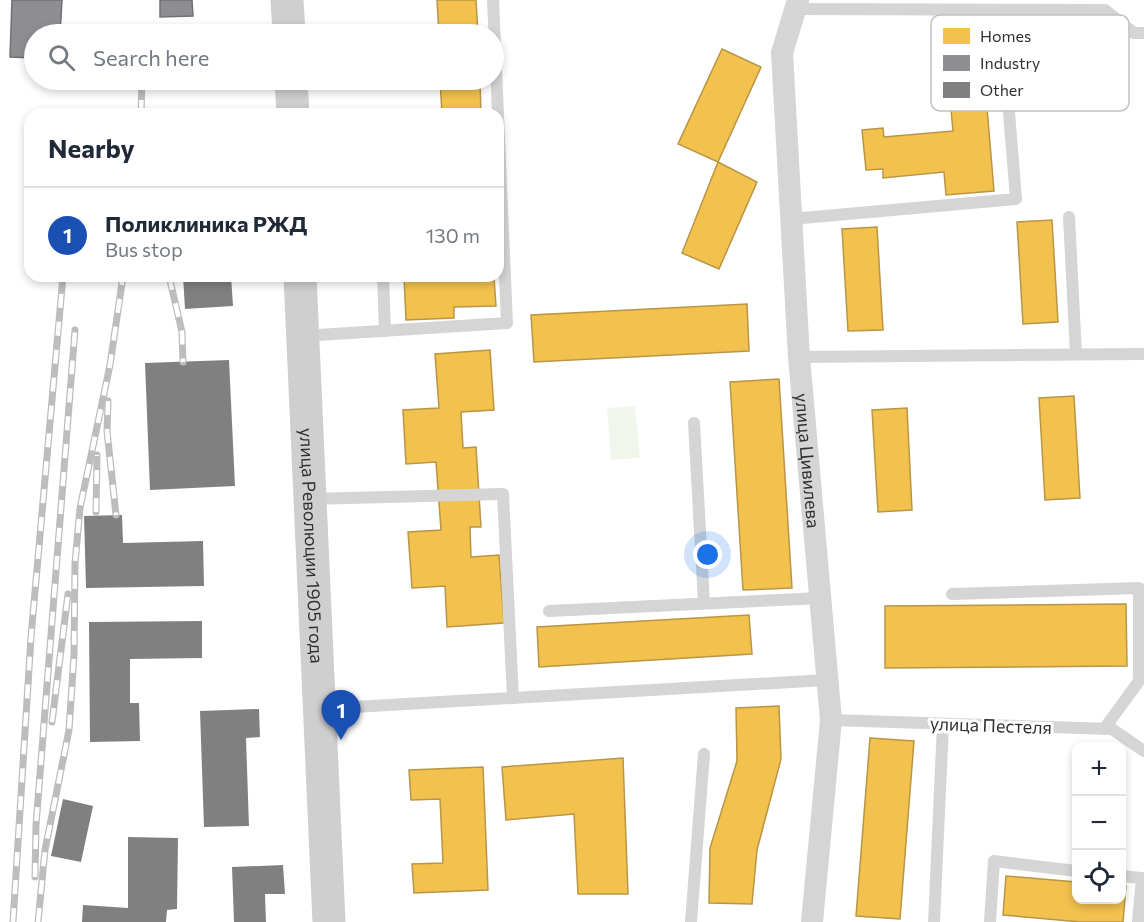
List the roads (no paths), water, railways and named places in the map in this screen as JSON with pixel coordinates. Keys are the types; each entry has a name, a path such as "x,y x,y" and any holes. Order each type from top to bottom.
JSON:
{"main road":[{"path":"287,0 288,24"},
{"path":"291,90 292,108"},
{"name":"улица Революции 1905 года","path":"300,282 329,922"}],"street":[{"name":"улица Цивилева","path":"796,5 782,53 799,357 831,720 812,922"}],"lane":[{"path":"493,0 494,24"},
{"path":"796,5 1105,5"},
{"path":"1129,28 1134,33 1144,33"},
{"path":"497,90 498,108"},
{"path":"791,219 1016,199 1009,111"},
{"path":"1069,217 1076,354"},
{"path":"302,336 507,324 504,254"},
{"path":"383,282 385,331"},
{"path":"799,357 1144,354"},
{"path":"694,423 704,603"},
{"path":"310,499 503,494 513,698"},
{"path":"952,594 1139,588 1139,681 1104,729"},
{"path":"549,611 820,598"},
{"path":"319,709 827,680"},
{"name":"улица Пестеля","path":"831,720 1112,729 1144,751"},
{"path":"934,922 943,724"},
{"path":"691,922 704,754"},
{"path":"990,922 994,861 1072,870"},
{"path":"1126,876 1142,878 1138,922"}],"railway":[{"path":"141,108 142,90"},
{"path":"13,922 31,637 62,282"},
{"path":"38,922 45,850 69,730 74,655 75,563 80,508 110,365 122,282"},
{"path":"170,282 182,332 183,362"},
{"path":"35,877 36,825 75,330"},
{"path":"108,401 107,431 116,515"},
{"path":"96,512 97,455"},
{"path":"52,722 68,594"}],"place":[{"name":"Поликлиника РЖД","path":"341,740"}]}
